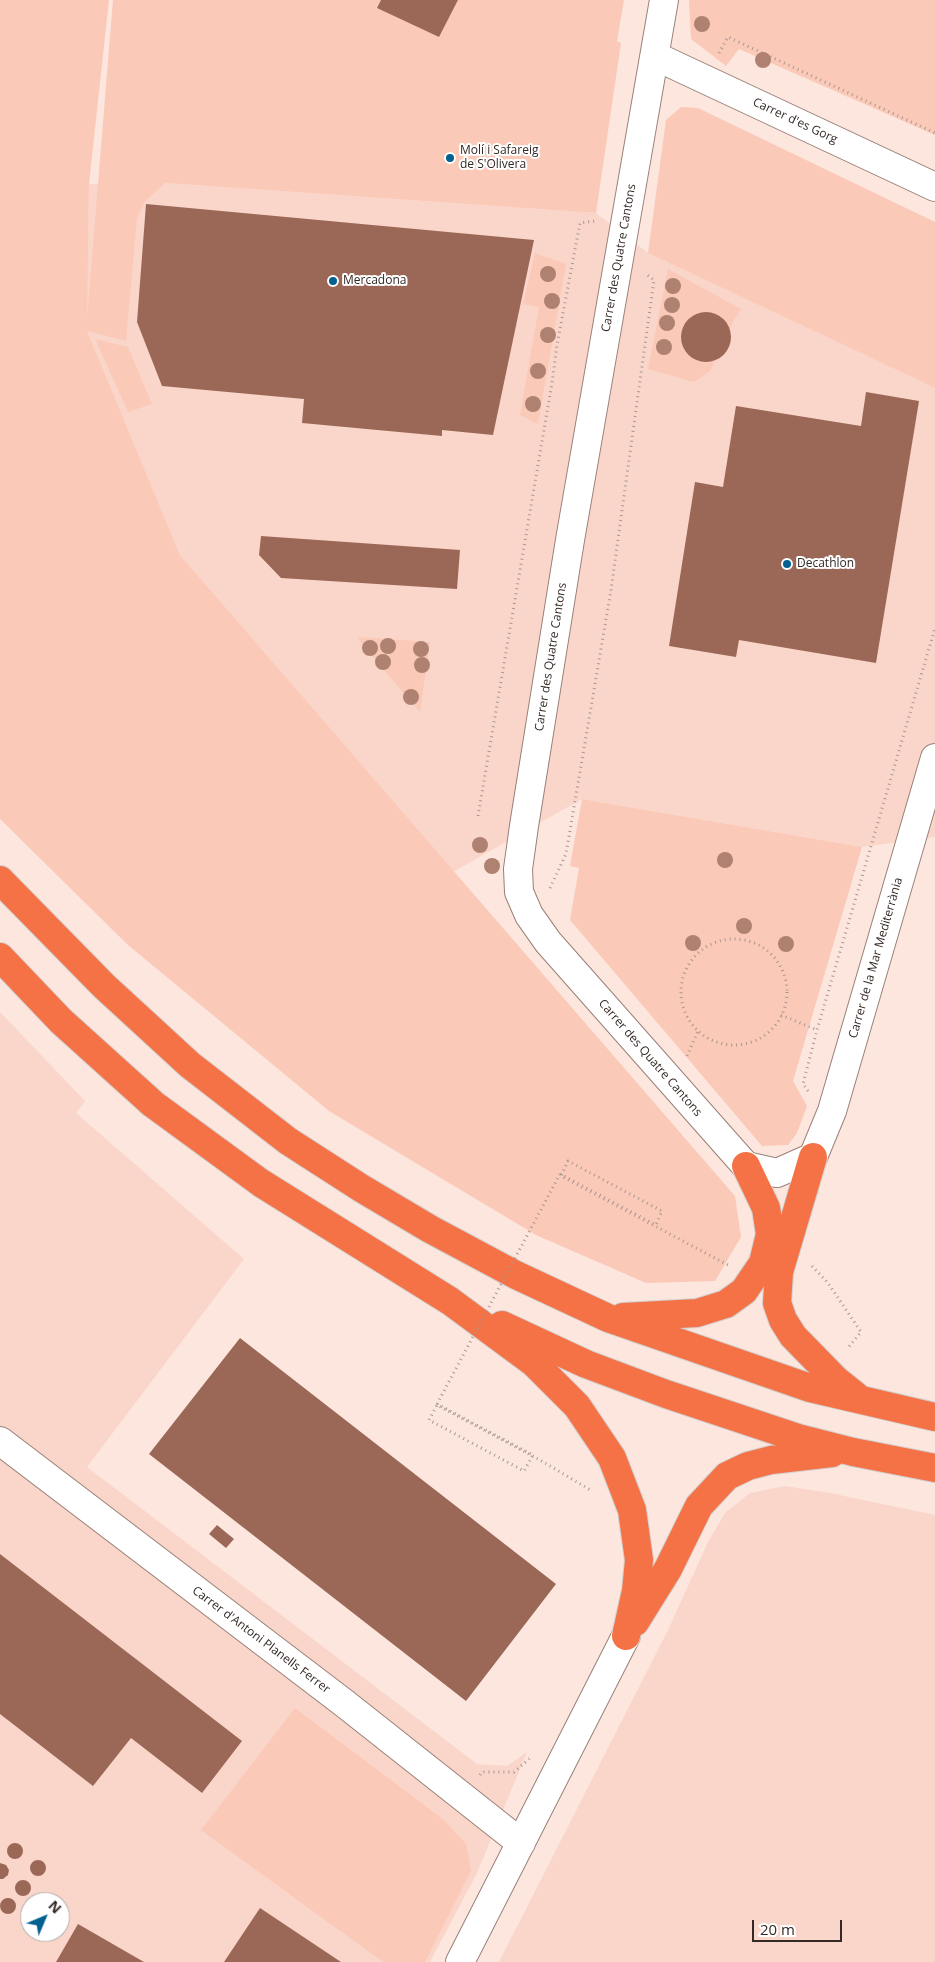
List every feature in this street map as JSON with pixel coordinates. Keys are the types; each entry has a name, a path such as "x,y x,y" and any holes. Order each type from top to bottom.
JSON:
{"highway":[{"path":"0,880 104,986 190,1065 288,1140 360,1188 430,1229 516,1275 608,1318 810,1388 935,1418"},
{"path":"0,957 61,1021 153,1104 261,1183 450,1301 534,1363 577,1406 612,1458 632,1510 640,1560 636,1591 626,1636"},
{"path":"813,1157 779,1272 777,1303 782,1320 793,1336 836,1380 866,1402"},
{"path":"608,1318 697,1313 726,1304 744,1291 763,1263 770,1234 766,1208 746,1166"},
{"path":"450,1301 586,1364 666,1394 770,1428 853,1452 935,1468"},
{"path":"626,1636 663,1577 699,1506 727,1476 748,1466 772,1460 807,1455 853,1452"}],"street":[{"name":"Carrer des Quatre Cantons","path":"664,0 570,540 524,826 518,869 518,892 529,915 548,942 746,1166"},
{"name":"Carrer d'es Gorg","path":"655,56 935,187"},
{"name":"Carrer de la Mar Mediterrània","path":"813,1157 832,1111 935,758"},
{"path":"746,1166 777,1173 813,1157"},
{"name":"Carrer d'Antoni Planells Ferrer","path":"0,1441 463,1797 520,1843"},
{"path":"460,1962 626,1636"}],"path":[{"path":"716,60 728,37 935,133"},
{"path":"478,816 552,383 557,344 580,223 603,221"},
{"path":"549,890 566,854 611,590 654,280 641,270"},
{"path":"832,1111 816,1104 803,1084 817,1030 935,628"},
{"path":"725,940 742,940 758,945 772,955 782,971 787,988 785,1006 781,1015 778,1022 765,1035 749,1043 730,1045 713,1041 698,1031 687,1018 681,1002 681,984 686,968 696,955 709,945 725,940"},
{"path":"781,1015 817,1030"},
{"path":"687,1057 698,1031"},
{"path":"594,1491 540,1460 532,1456 437,1405 429,1420 524,1471 528,1463 533,1455 437,1404 560,1174 569,1178 656,1225 662,1211 568,1161 564,1168 561,1176 728,1265 734,1258"},
{"path":"811,1264 828,1283 861,1332 847,1349"},
{"path":"463,1797 482,1772 514,1772 533,1754"}],"shaded area":[{"path":"0,0 109,0 89,184 87,319 113,0 624,0 617,41 621,43 596,213 165,183 145,201 137,218 126,341 87,331 180,555 735,1196 741,1237 715,1281 646,1283 536,1235 329,1111 128,945 0,819"},
{"path":"689,0 935,0 935,135 739,49 726,66 691,39"},
{"path":"681,107 698,108 935,222 935,388 648,253 666,120"},
{"path":"165,183 596,213 648,253 935,388 935,837 862,847 582,799 453,872 180,555 86,330 89,184"},
{"path":"535,253 566,264 538,424 520,415 539,307 523,304"},
{"path":"668,269 741,309 710,371 694,382 648,369"},
{"path":"95,339 128,347 152,404 128,412"},
{"path":"357,637 430,642 420,712 366,649"},
{"path":"582,799 862,847 793,1081 807,1106 797,1133 788,1145 762,1146 570,920 579,868 570,866"},
{"path":"0,1012 85,1101 76,1113 244,1259 87,1467 477,1764 507,1766 527,1752 477,1873 430,1962 0,1962"},
{"path":"785,1486 830,1493 935,1515 935,1962 499,1962 668,1630 708,1542 725,1513 750,1493"},
{"path":"295,1708 444,1820 466,1844 471,1871 425,1962 383,1962 201,1830"}],"building":[{"path":"381,0 458,0 439,37 377,8"},
{"name":"Mercadona","path":"146,204 534,240 493,435 442,430 442,436 302,423 304,399 162,386 137,322"},
{"path":"706,312 715,314 726,323 731,337 729,346 720,357 706,362 697,360 686,351 681,337 683,328 692,317"},
{"name":"Decathlon","path":"866,392 919,401 876,663 739,640 736,657 669,646 695,482 723,487 736,406 861,426"},
{"path":"261,536 460,550 457,589 281,578 259,555"},
{"path":"240,1338 556,1584 466,1701 149,1454"},
{"path":"217,1525 234,1539 226,1548 209,1534"},
{"path":"0,1554 242,1741 202,1793 131,1738 93,1786 0,1714"},
{"path":"15,1843 21,1845 23,1851 21,1857 15,1859 9,1857 7,1851 9,1845"},
{"path":"35,1860 41,1860 46,1865 44,1874 35,1876 30,1871 30,1865"},
{"path":"0,1863 6,1865 9,1870 8,1875 3,1879 0,1879"},
{"path":"20,1880 26,1880 31,1885 30,1892 20,1892 20,1896 15,1891 15,1885"},
{"path":"5,1898 11,1898 16,1903 14,1912 5,1914 0,1909 0,1903"},
{"path":"260,1908 341,1962 224,1962"},
{"path":"78,1924 144,1962 56,1962 68,1942 70,1942 70,1938"}],"place":[{"name":"Molí i Safareig de S'Olivera","path":"450,158"},
{"name":"Mercadona","path":"333,281"},
{"name":"Decathlon","path":"787,564"}]}
